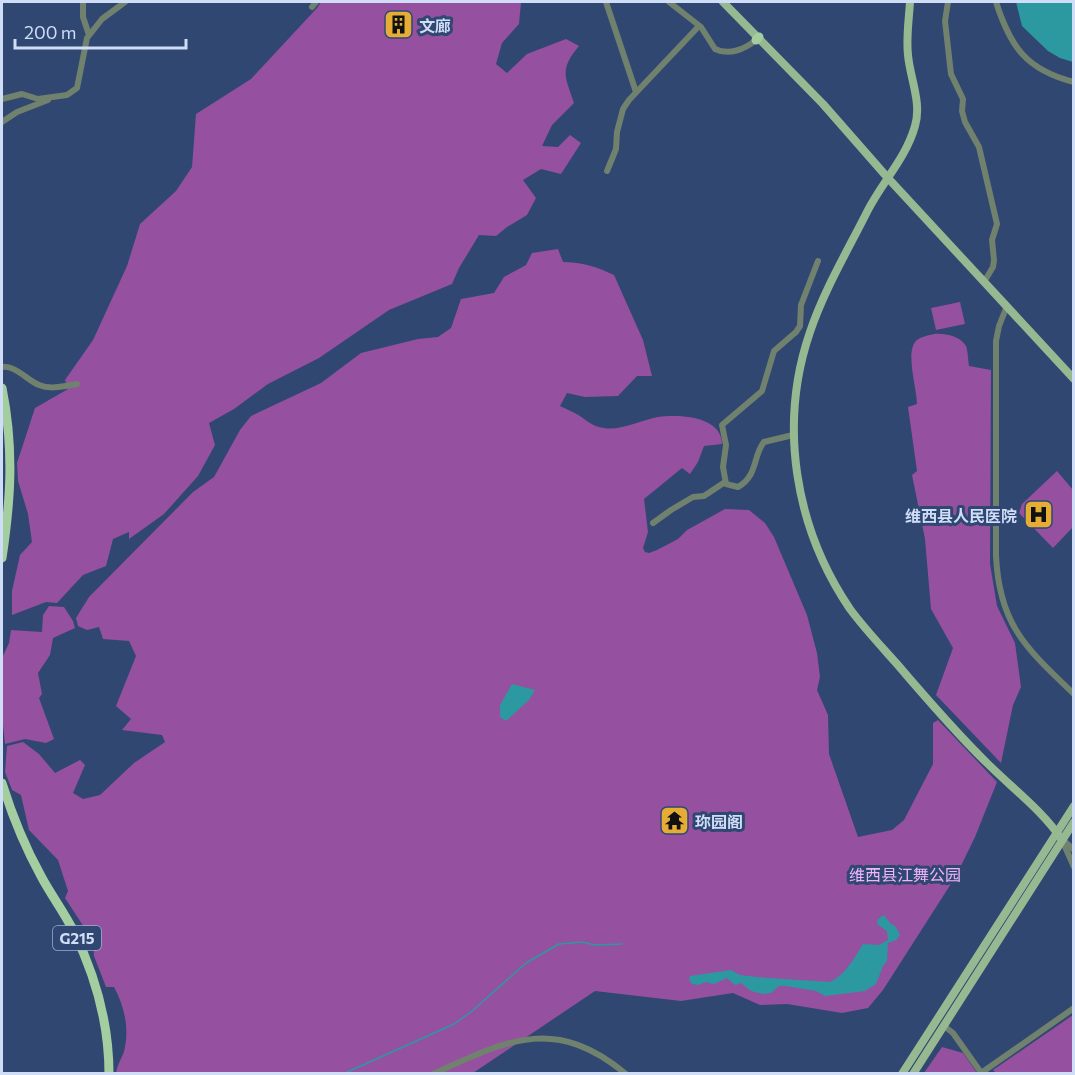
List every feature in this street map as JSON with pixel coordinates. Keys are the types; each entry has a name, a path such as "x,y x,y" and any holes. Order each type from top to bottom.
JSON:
{"highway":[{"path":"2,388 7,416 11,469 6,500 2,558"},
{"name":"G215","path":"2,783 19,831 34,862 73,929 87,962 104,1022 109,1073"}],"main road":[{"path":"717,2 758,39"},
{"path":"723,2 872,165 887,177 1074,379"},
{"path":"910,2 908,55 917,114 907,147 887,177 828,288 809,333 795,389 793,435 797,476 806,514 821,556 848,606 916,687 979,755 1057,832 1062,840"},
{"path":"902,1074 1074,806"},
{"path":"913,1074 1074,822"}],"street":[{"path":"83,2 83,17 89,35"},
{"path":"2,99 22,94 38,99 68,95 76,87 89,35 102,19 125,2"},
{"path":"606,2 636,93"},
{"path":"669,2 699,26 718,51 737,51 746,48 758,39"},
{"path":"948,2 945,21 951,74 963,99 962,111 965,122 979,147 996,224 992,240 993,267 984,282"},
{"path":"996,2 1007,34 1023,55 1042,71 1074,82"},
{"path":"608,171 616,149 617,132 623,110 699,26"},
{"path":"2,122 17,112 60,95"},
{"path":"793,435 764,442 754,468 742,485 730,486 725,482 723,467 726,445 722,425 762,391 774,351 800,326 801,306 818,261"},
{"path":"1007,306 996,341 998,586 1007,614 1023,642 1074,694"},
{"path":"2,367 8,366 47,387 77,384"},
{"path":"652,523 693,497 704,496 725,482"},
{"path":"1062,840 1074,850"},
{"path":"1062,840 1074,867"},
{"path":"944,1026 953,1033 982,1073 1074,1008"},
{"path":"433,1074 485,1050 511,1042 536,1038 552,1038 578,1044 605,1058 626,1074"}],"green space":[{"path":"321,2 521,2 519,24 502,43 496,64 507,73 527,54 566,39 579,46 566,67 566,79 574,103 552,125 542,146 558,147 570,135 581,143 561,174 541,169 523,180 536,198 527,215 496,236 479,235 452,284 389,310 319,358 268,384 234,409 209,423 215,445 198,476 164,514 129,539 129,532 113,539 106,566 83,575 57,603 46,602 12,615 12,591 20,555 32,542 28,514 18,481 17,463 35,408 68,389 65,380 93,340 127,266 140,224 176,191 192,167 196,114 251,79"},
{"name":"维西县江舞公园","path":"558,249 563,262 589,265 614,275 643,340 652,376 637,376 618,396 585,397 567,393 560,406 604,428 624,427 658,417 677,416 707,422 720,435 722,444 704,446 690,474 682,468 644,499 648,532 643,548 645,552 657,550 678,539 687,530 725,509 749,510 765,523 774,537 807,615 817,653 820,677 817,690 828,715 829,754 858,837 892,830 904,820 933,764 933,723 938,720 997,782 975,837 956,876 883,990 868,1008 842,1013 787,1004 760,1005 733,993 681,1001 595,991 473,1073 116,1074 126,1039 125,1016 121,1001 114,987 106,987 94,956 93,941 65,898 68,891 58,860 29,830 21,795 12,790 5,772 7,746 23,742 39,754 55,773 80,760 85,765 73,793 83,799 100,795 134,763 165,742 162,735 122,730 131,719 116,706 136,656 129,641 103,639 99,627 87,630 78,626 76,618 89,597 193,492 214,477 240,430 251,416 321,383 361,353 418,339 438,337 451,328 461,299 494,293 504,277 526,265 532,253"},
{"path":"960,302 965,324 936,330 931,308"},
{"path":"934,334 947,335 960,340 966,346 969,366 991,370 990,564 997,606 1015,643 1021,687 1013,705 1001,763 936,695 953,648 931,609 925,539 912,475 917,471 908,407 917,404 911,362 913,346 920,338"},
{"path":"1057,471 1073,490 1073,527 1053,548 1019,513 1022,504"},
{"path":"49,606 64,607 75,628 53,638 50,655 38,673 42,694 39,698 54,739 46,743 25,739 5,744 2,716 2,658 9,643 11,630 42,632 43,615"},
{"path":"1073,1015 1073,1073 996,1073 993,1070"},
{"path":"942,1047 963,1053 977,1073 924,1073"}],"shaded area":[{"path":"1016,2 1073,2 1073,62 1048,51 1022,26"},
{"path":"512,684 535,690 529,700 506,721 500,717 500,705"},
{"path":"884,915 896,927 900,935 896,940 888,943 887,961 876,984 865,991 825,996 816,991 779,986 771,993 763,994 751,991 741,983 735,985 727,978 714,984 706,982 698,985 692,984 689,979 690,976 731,970 740,975 756,977 829,982 844,971 863,944 879,945 888,940 887,931 877,924 878,919"}],"waterway":[{"path":"343,1074 454,1024 471,1012 526,963 559,944 582,942 595,945 622,944"}],"place":[{"name":"文廊","path":"398,25"},
{"name":"维西县人民医院","path":"1038,515"},
{"name":"珎园阁","path":"674,821"}]}
